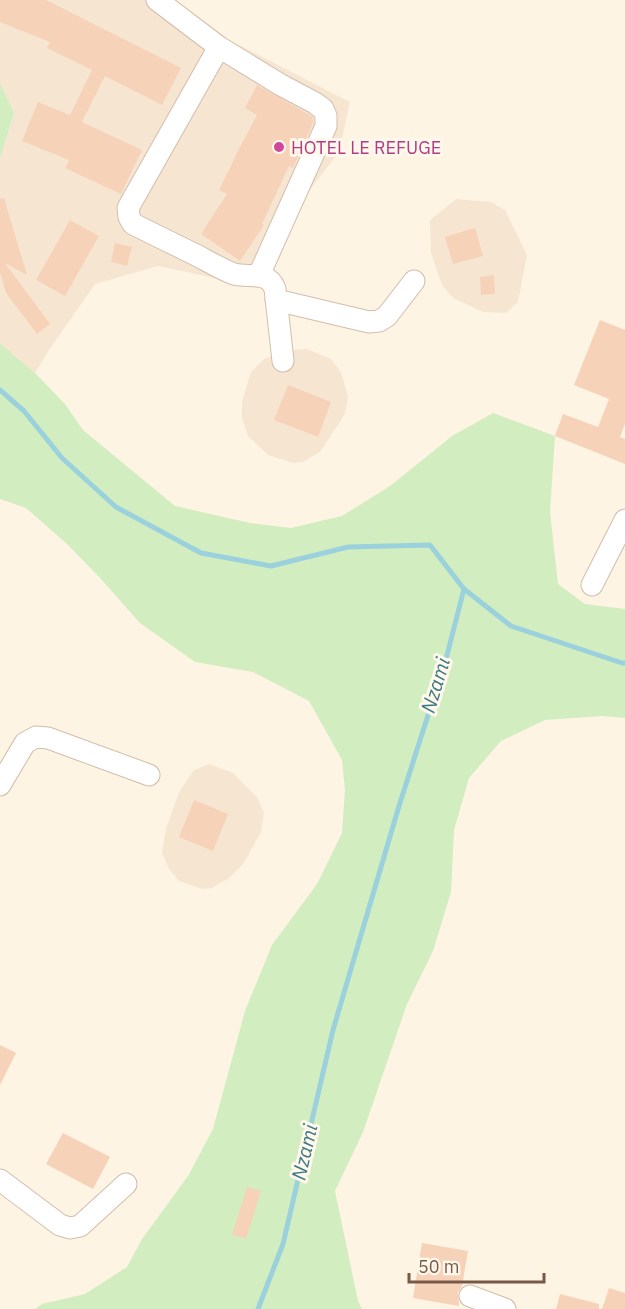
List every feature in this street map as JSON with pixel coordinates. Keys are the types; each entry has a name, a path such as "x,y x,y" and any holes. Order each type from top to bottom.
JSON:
{"street":[{"path":"157,0 219,47 315,103 323,109 326,116 326,126 259,275"},
{"path":"219,47 128,208 129,217 133,224 233,273 269,278 273,282 283,361"},
{"path":"276,300 369,322 379,321 387,316 414,281"},
{"path":"592,585 625,520"},
{"path":"0,785 25,743 36,737 48,738 149,775"},
{"path":"0,1180 60,1226 70,1228 80,1226 126,1184"},
{"path":"470,1296 505,1309"}],"shaded area":[{"path":"0,0 168,0 190,20 350,102 339,152 238,283 158,266 95,284 35,373 0,343 0,159 14,113 0,84"},
{"path":"456,199 491,202 505,210 527,255 518,302 506,313 483,312 453,298 442,285 431,253 430,220"},
{"path":"307,349 331,359 341,372 348,397 345,414 320,452 303,462 293,463 268,455 248,436 242,418 242,401 251,372 264,359 289,350"},
{"path":"209,764 233,773 257,797 264,813 261,832 244,863 228,879 212,888 203,889 179,881 169,869 162,852 166,829 179,792 194,770"}],"green space":[{"path":"0,83 14,113 0,159"},
{"path":"0,343 35,373 65,404 83,430 175,506 250,523 291,528 342,516 390,486 452,436 493,413 555,436 550,512 558,584 585,604 625,609 625,718 602,716 545,720 501,741 469,778 454,830 451,892 433,951 407,1004 363,1132 335,1191 358,1301 362,1309 35,1309 42,1304 85,1294 127,1267 142,1239 188,1176 213,1129 245,1011 272,945 317,884 342,833 345,790 342,760 309,701 253,672 195,662 140,623 67,544 26,508 0,499"}],"building":[{"path":"0,0 46,0 181,68 162,105 105,76 82,122 142,150 121,194 65,168 69,160 22,141 38,102 70,115 92,70 47,48 50,42 0,22"},
{"path":"257,85 313,117 313,123 293,168 289,166 262,224 264,225 240,261 201,234 227,194 219,190 257,115 245,108"},
{"path":"4,198 27,275 5,263 50,324 37,334 6,293 0,272 0,199"},
{"path":"70,220 99,236 65,296 36,280"},
{"path":"475,228 483,256 453,264 445,237"},
{"path":"115,243 132,247 127,266 111,262"},
{"path":"494,275 495,294 481,295 480,277"},
{"path":"600,320 625,330 625,424 620,437 625,439 625,464 555,436 563,414 598,427 609,399 574,385"},
{"path":"288,385 331,402 318,437 274,420"},
{"path":"194,800 228,814 213,851 179,837"},
{"path":"0,1045 16,1053 0,1085"},
{"path":"63,1133 110,1157 93,1189 46,1164"},
{"path":"247,1187 261,1191 246,1239 232,1235"},
{"path":"422,1243 468,1251 462,1286 458,1292 459,1306 413,1298"},
{"path":"609,1288 625,1293 625,1309 602,1309"},
{"path":"560,1294 599,1304 599,1309 556,1309"}],"waterway":[{"name":"Nzami","path":"0,390 24,411 62,458 116,507 201,553 271,566 348,547 430,545 464,589 446,659 399,806 333,1030 283,1244 258,1309"},
{"path":"464,589 511,626 625,663"}],"place":[{"name":"HOTEL LE REFUGE","path":"279,147"}]}
